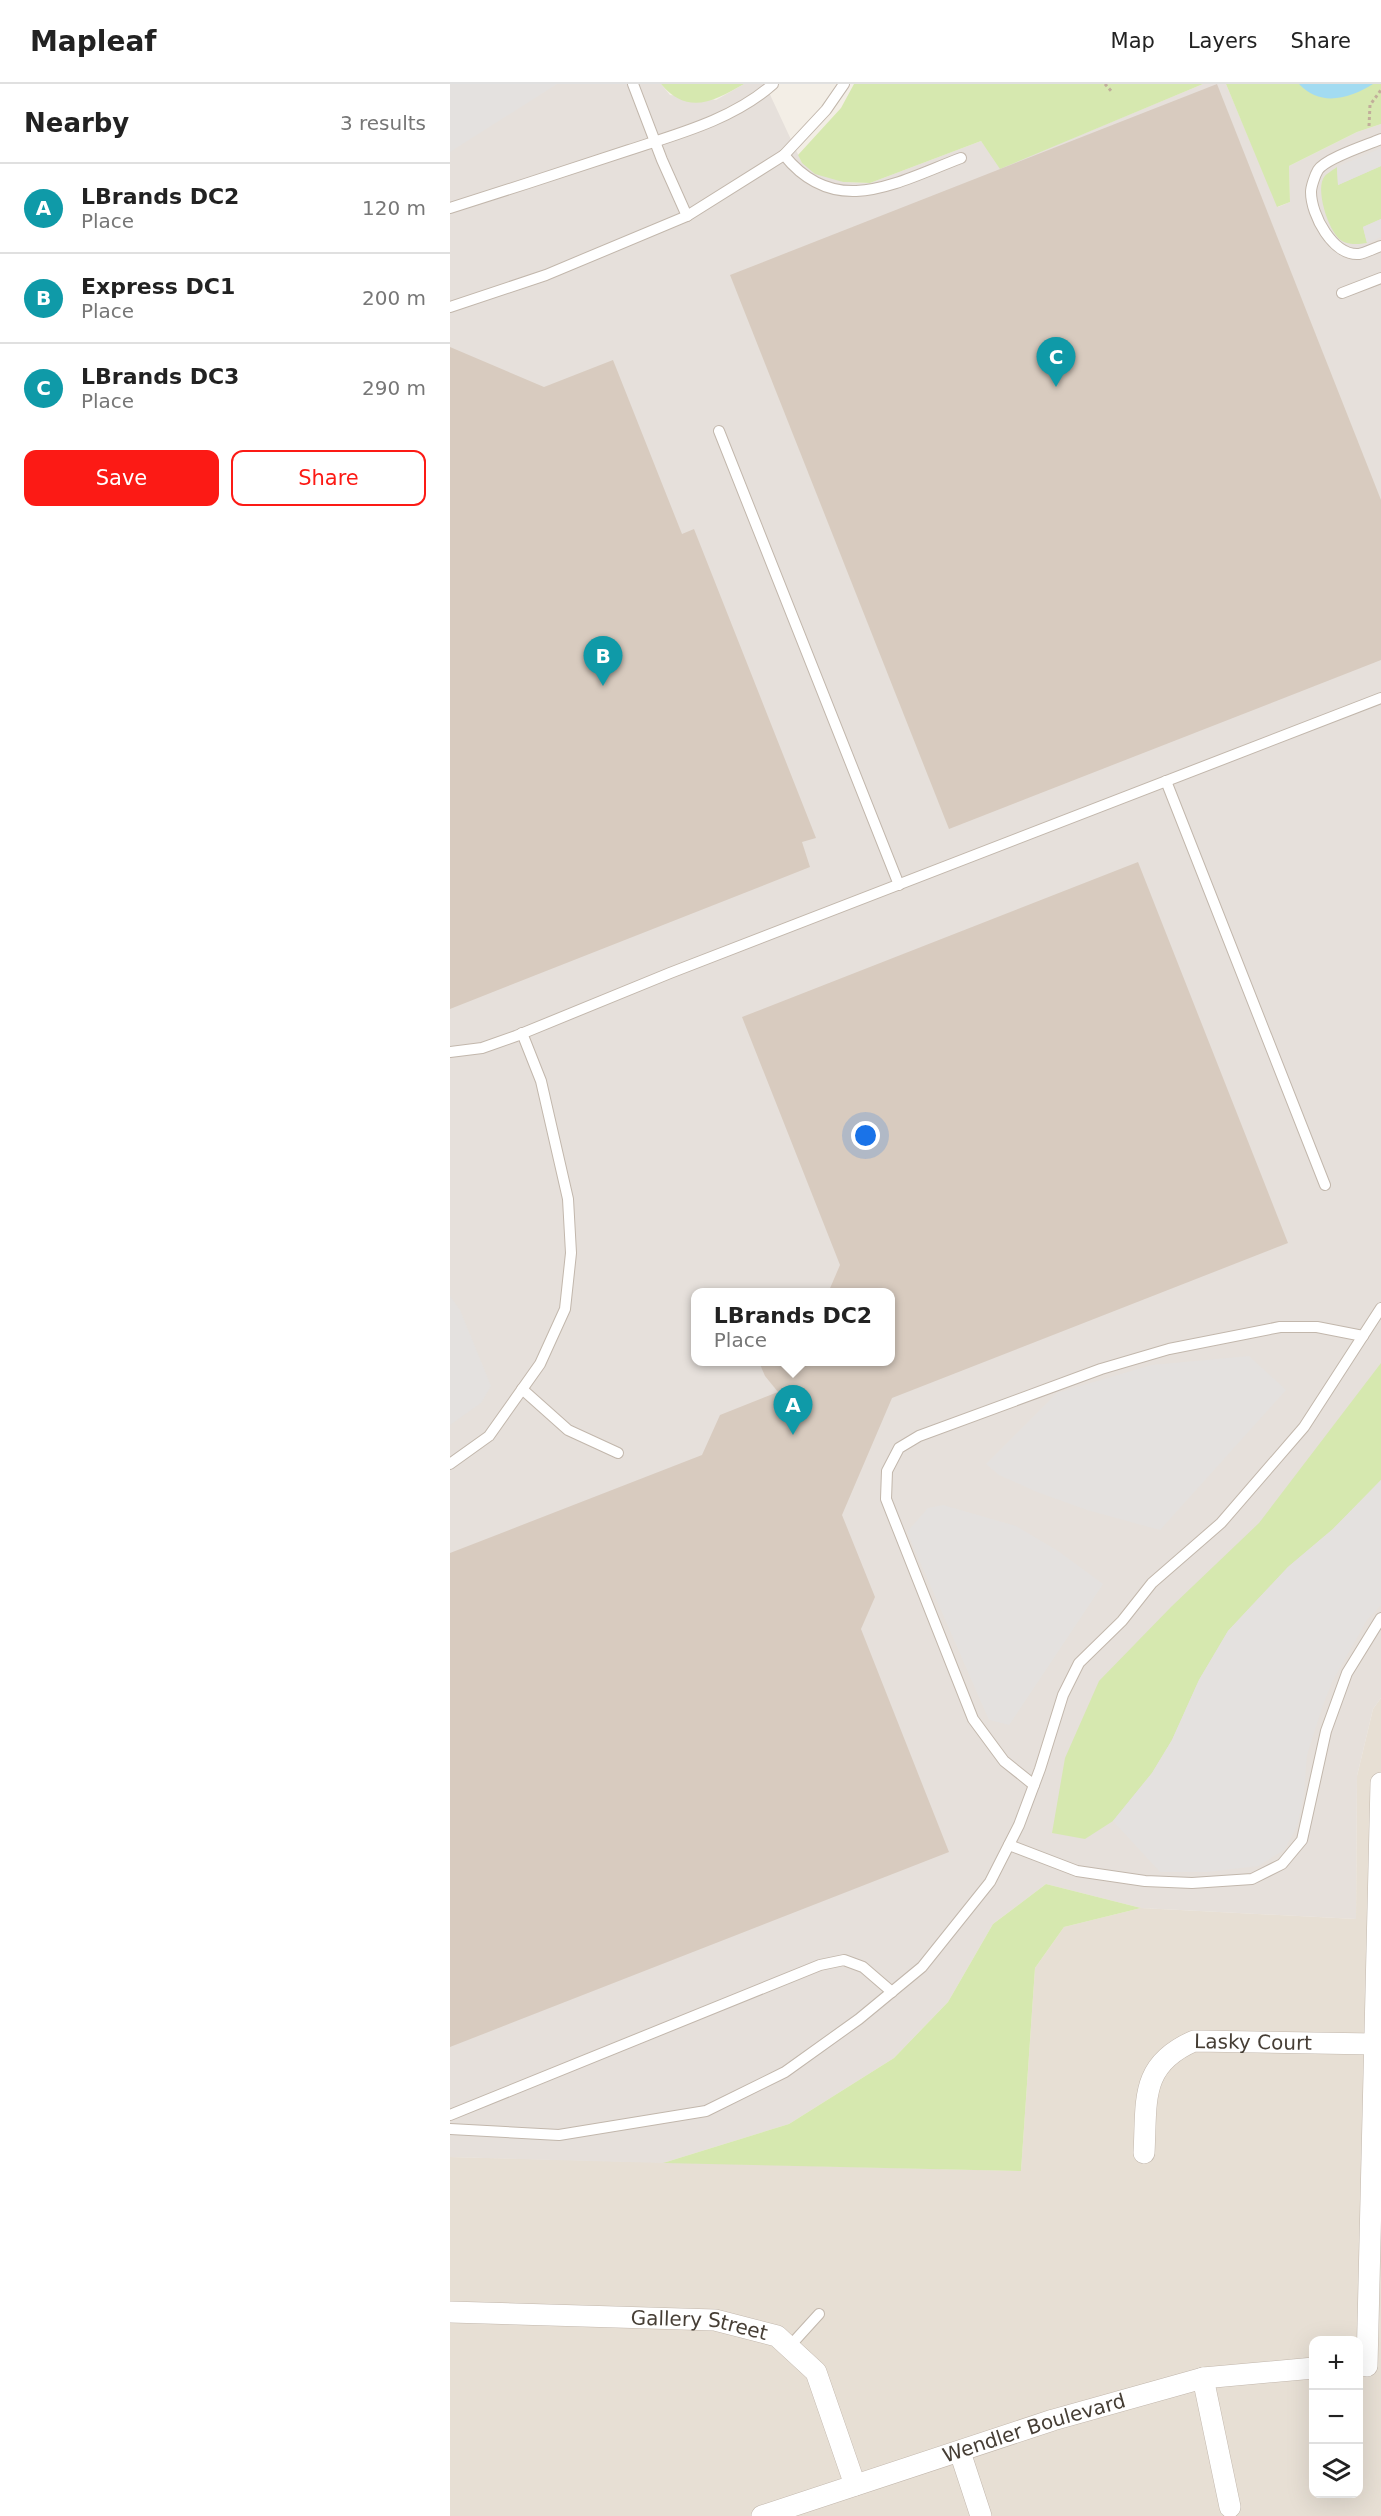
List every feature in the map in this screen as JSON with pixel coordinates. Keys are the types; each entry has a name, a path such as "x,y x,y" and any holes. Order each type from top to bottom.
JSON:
{"street":[{"path":"1369,2366 1376,2142 1374,2044 1381,1784"},
{"name":"Lasky Court","path":"1144,2152 1149,2089 1158,2065 1174,2050 1194,2041 1374,2044"},
{"name":"Gallery Street","path":"450,2312 715,2320 777,2336 816,2372 855,2485"},
{"name":"Wendler Boulevard","path":"762,2516 1053,2420 1203,2378 1309,2368"},
{"path":"1203,2378 1230,2507"},
{"path":"960,2452 981,2516"}],"lane":[{"path":"633,84 662,160 687,216"},
{"path":"450,208 656,141 718,118 761,95 773,84"},
{"path":"450,307 546,275 687,216 784,155 826,110 844,84"},
{"path":"1381,139 1342,155 1319,169 1311,192 1316,216 1327,236 1339,249 1358,254 1381,246"},
{"path":"784,155 797,171 817,184 843,192 873,190 961,158"},
{"path":"1342,293 1381,278"},
{"path":"720,431 899,885"},
{"path":"450,1052 482,1048 522,1033 1381,698"},
{"path":"1166,781 1325,1185"},
{"path":"450,1464 489,1436 540,1364 565,1309 571,1253 568,1199 541,1081 522,1033"},
{"path":"450,2129 559,2135 706,2111 785,2072 922,1967 990,1882 1009,1845 1034,1785 1063,1695 1078,1663 1122,1621 1152,1583 1228,1514 1304,1427 1381,1308"},
{"path":"1034,1785 1004,1761 973,1719 886,1499 887,1471 899,1448 919,1436 1047,1388 1169,1349 1280,1327 1317,1327 1363,1336"},
{"path":"522,1389 568,1430 618,1453"},
{"path":"1009,1845 1077,1871 1145,1881 1192,1883 1252,1879 1282,1864 1302,1840 1326,1731 1347,1673 1381,1618"},
{"path":"450,2115 820,1965 844,1960 863,1968 892,1992"},
{"path":"789,2347 819,2314"}],"path":[{"path":"1105,84 1113,93"},
{"path":"1370,126 1370,105 1381,90"}],"shaded area":[{"path":"450,84 661,84 670,95 716,100 744,84 765,84 802,163 843,182 870,183 981,141 1001,168 1203,84 1226,84 1278,207 1290,202 1289,166 1357,132 1381,124 1381,1698 1373,1709 1357,1776 1356,1919 1141,1908 1046,1884 993,1924 948,2002 894,2058 789,2124 663,2163 450,2157"},
{"path":"450,84 557,84 450,152"},
{"path":"1381,148 1381,166 1338,185 1337,167"},
{"path":"1381,219 1381,237 1367,243 1363,227"},
{"path":"450,1296 460,1310 491,1386 481,1403 450,1425"},
{"path":"1249,1356 1286,1390 1160,1530 1087,1510 1037,1492 999,1475 986,1464 1057,1393 1151,1365"},
{"path":"1381,1480 1381,1605 1367,1620 1332,1682 1322,1708 1307,1755 1304,1794 1297,1827 1284,1850 1258,1866 1207,1872 1160,1872 1113,1821 1152,1773 1172,1740 1199,1680 1228,1631 1288,1567 1333,1529"},
{"path":"943,1505 1016,1526 1058,1551 1103,1584 1009,1725 989,1720 907,1532 928,1508"},
{"path":"1381,1698 1381,2516 450,2516 450,2157 1021,2171 1035,1968 1064,1927 1141,1908 1356,1919 1357,1776 1373,1709"}],"green space":[{"path":"661,84 744,84 712,100 691,103 671,94"},
{"path":"854,84 1203,84 1000,169 981,141 870,183 843,182 815,174 802,163 798,155 841,108"},
{"path":"1226,84 1381,84 1381,124 1357,132 1289,166 1290,202 1277,207"},
{"path":"1381,166 1381,219 1363,227 1367,243 1344,242 1329,224 1321,194 1323,179 1337,167 1338,185"},
{"path":"1381,1363 1381,1480 1333,1529 1288,1567 1228,1631 1199,1680 1172,1740 1152,1773 1113,1821 1085,1839 1052,1833 1065,1758 1099,1681 1171,1607 1259,1523"},
{"path":"1046,1884 1141,1908 1064,1927 1035,1968 1021,2171 663,2163 789,2124 894,2058 948,2002 993,1924"}],"water":[{"path":"1299,84 1373,84 1345,97 1325,98 1316,96"}],"building":[{"path":"1217,84 1381,500 1381,660 949,829 730,275"},
{"path":"450,347 544,387 613,360 682,534 694,529 816,838 802,842 810,867 450,1009"},
{"path":"1138,862 1288,1243 892,1398 842,1515 875,1597 861,1629 949,1852 450,2047 450,1553 702,1455 720,1415 778,1392 765,1376 761,1366 895,1366 895,1288 830,1288 840,1265 742,1017"}],"place":[{"name":"LBrands DC3","path":"1056,387"},
{"name":"Express DC1","path":"603,686"},
{"name":"LBrands DC2","path":"793,1435"}]}
